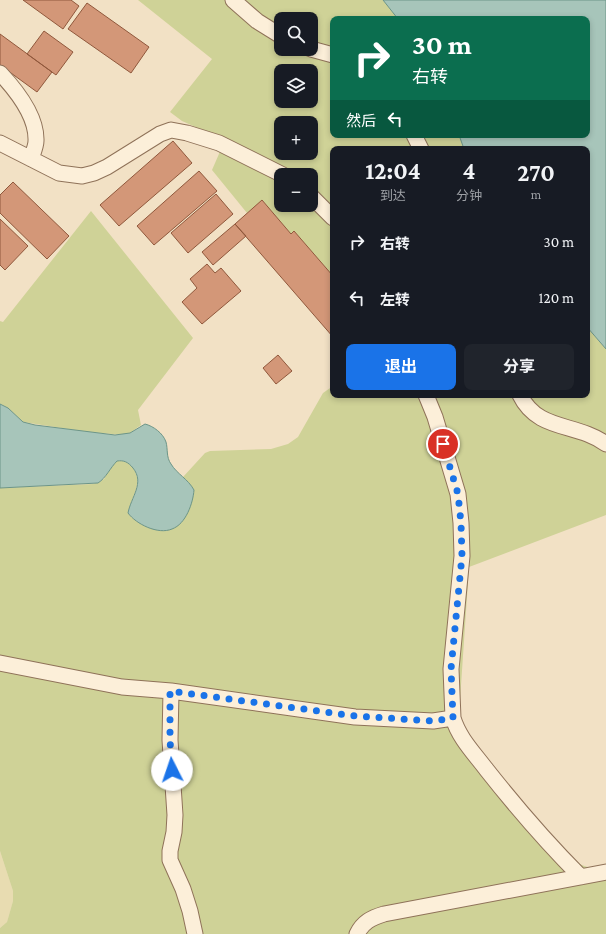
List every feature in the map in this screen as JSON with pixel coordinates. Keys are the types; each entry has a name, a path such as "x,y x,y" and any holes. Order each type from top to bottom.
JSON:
{"street":[{"path":"233,0 257,21 274,32"},
{"path":"318,51 330,54"},
{"path":"0,73 20,97 28,110 33,124 36,142 31,159"},
{"path":"0,143 59,174 82,176 94,173 107,167 160,134 171,130 187,133 219,143 274,170"},
{"path":"318,203 330,215"},
{"path":"427,398 435,417 458,494 461,523 462,556 451,669 453,718 455,726 465,742 507,796 546,841 582,877"},
{"path":"521,398 524,404 538,418 591,435 606,444"},
{"path":"0,663 122,687 170,691 355,716 433,721 453,718"},
{"path":"170,691 170,740 175,815 170,860 184,889 195,934"},
{"path":"357,934 362,925 372,917 384,914 606,872"}],"shaded area":[{"path":"0,851 13,891 13,901 7,922 0,928"}],"green space":[{"path":"138,0 383,0 396,16 330,16 330,138 460,138 463,146 330,146 330,273 294,231 291,234 263,201 247,213 212,170 225,140 182,121 170,112 212,59"},
{"path":"91,211 193,338 138,410 141,425 125,435 87,432 23,422 8,408 0,404 0,321 3,322"},
{"path":"590,330 606,349 606,515 469,567 459,715 461,725 476,751 574,861 589,867 606,867 606,934 0,934 0,928 7,922 13,901 13,891 0,851 0,488 93,484 104,479 110,468 117,461 124,461 133,468 137,479 136,490 128,513 135,520 150,528 190,484 183,477 205,453 210,451 271,449 288,444 298,437 323,393 330,388 330,398 590,398"}],"water":[{"path":"383,0 606,0 606,349 590,330 590,146 463,146 460,138 590,138 590,16 396,16"},
{"path":"0,404 8,408 23,422 35,425 115,435 130,433 145,424 151,426 165,439 168,459 171,464 194,490 192,501 185,518 181,523 172,529 160,531 136,521 128,513 138,479 133,468 124,461 117,461 98,483 0,488"}],"building":[{"path":"23,0 71,0 79,6 63,29"},
{"path":"87,3 149,47 131,73 68,29"},
{"path":"44,31 73,52 56,75 27,54"},
{"path":"0,34 52,72 37,92 0,65"},
{"path":"173,141 192,163 119,226 100,205"},
{"path":"199,171 217,191 154,245 137,226"},
{"path":"13,182 69,236 47,259 0,213 0,195"},
{"path":"216,194 233,214 188,253 171,233"},
{"path":"262,200 291,234 294,231 330,273 330,334 235,224"},
{"path":"0,219 28,246 5,270 0,265"},
{"path":"235,224 246,236 213,265 202,252"},
{"path":"207,264 215,273 221,268 241,291 202,324 182,302 197,288 190,279"},
{"path":"278,355 292,371 276,384 263,368"}],"route":[{"path":"172,770 170,740 170,691 355,716 417,721 433,721 453,718 451,669 452,642 462,556 461,523 458,494 443,444"}]}
